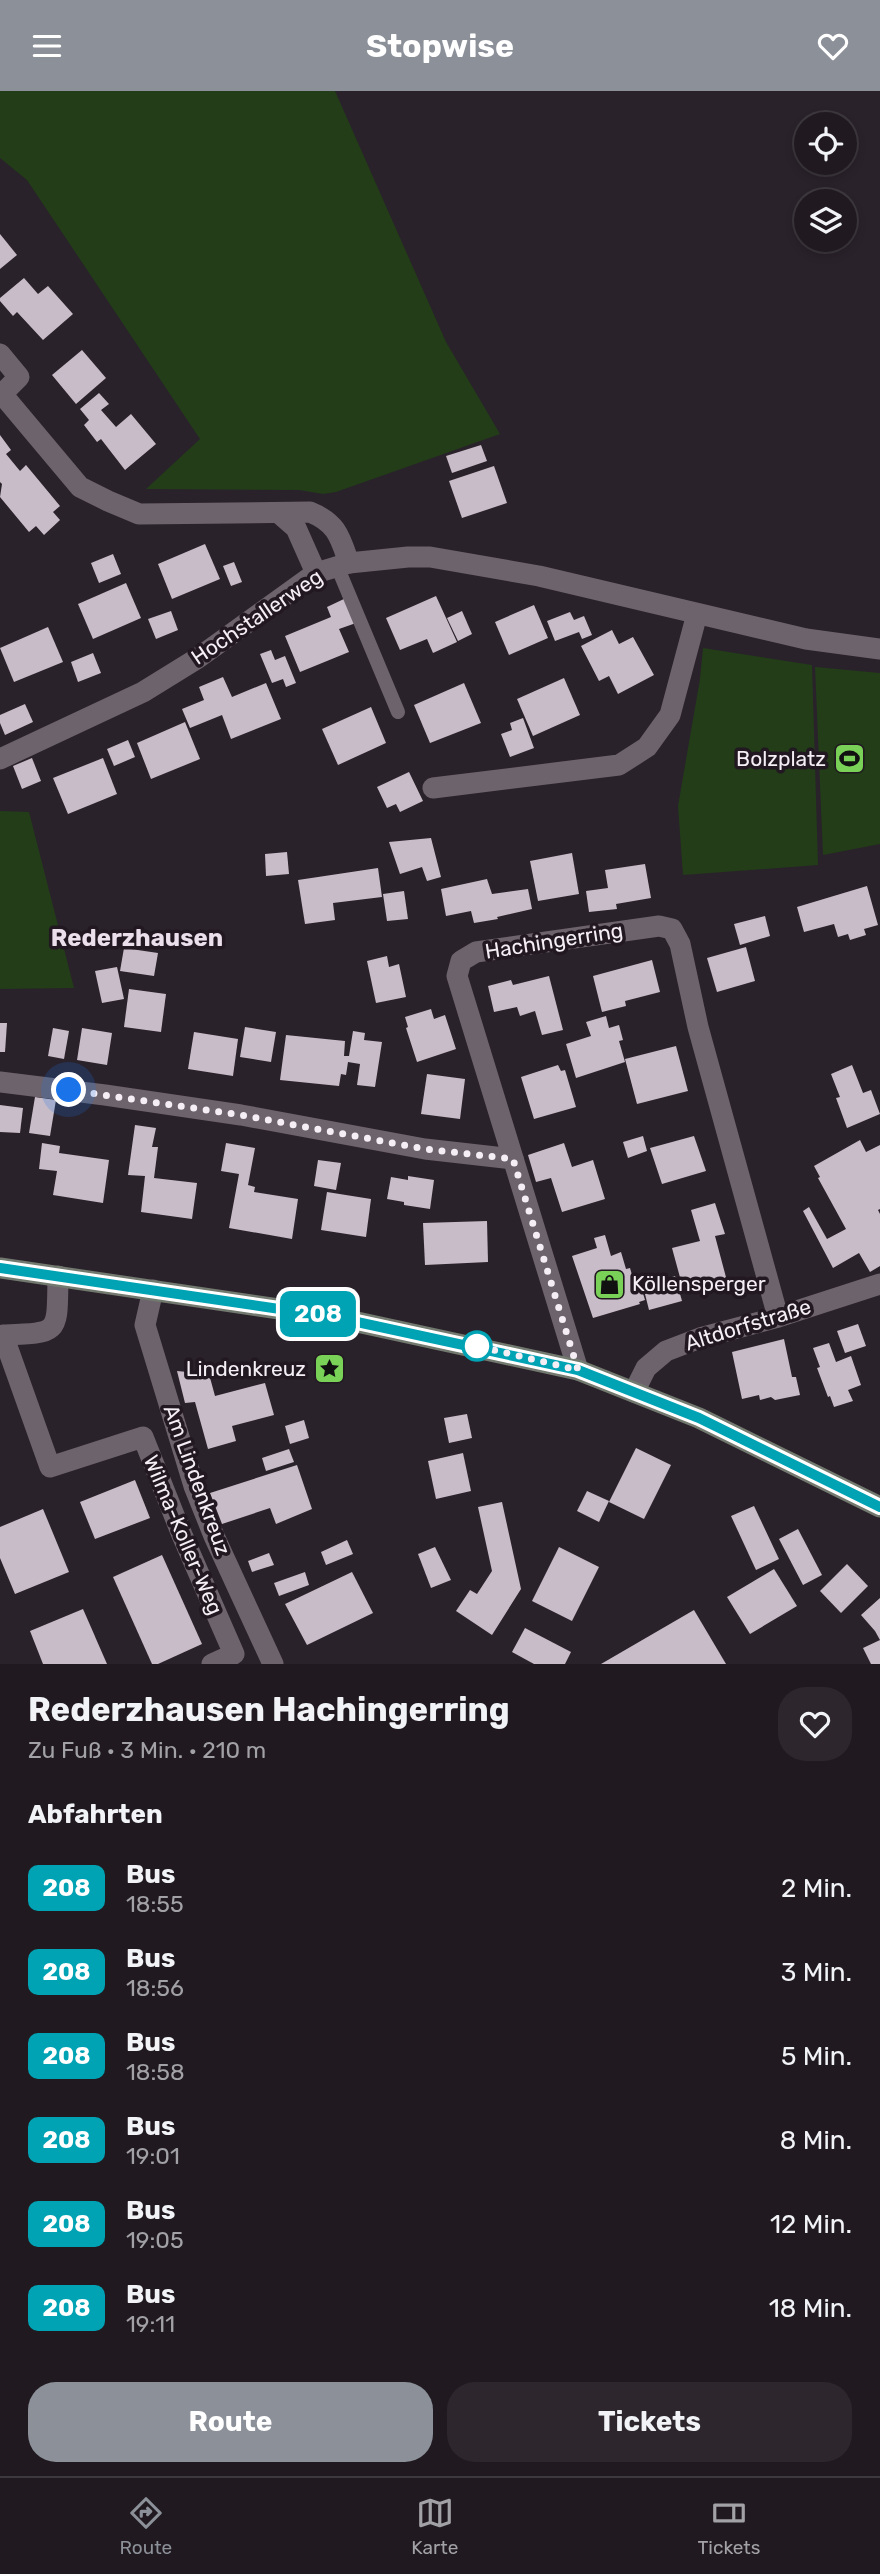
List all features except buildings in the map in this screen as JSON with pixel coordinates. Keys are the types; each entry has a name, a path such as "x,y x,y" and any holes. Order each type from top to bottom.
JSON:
{"main road":[{"path":"0,1268 334,1317 578,1370 699,1418 880,1507"}],"street":[{"path":"0,354 19,377 1,394 80,487 139,514 310,512 326,519 336,530 343,564"},
{"path":"280,514 296,528 316,573"},
{"name":"Hochstallerweg","path":"0,759 143,692 198,658 316,573 343,564 430,557 539,576 806,639 880,649"},
{"path":"433,788 619,765 647,747 670,715 697,614"},
{"name":"Hachingerring","path":"578,1370 457,976 461,961 476,953 659,926 672,929 680,944 698,1027 778,1317"},
{"path":"0,1082 241,1115 425,1149 513,1159"},
{"name":"Wilma-Koller-Weg","path":"58,1276 57,1316 52,1328 42,1334 3,1335 50,1467 142,1437 181,1535 234,1654 212,1664"},
{"name":"Altdorfstraße","path":"635,1392 646,1368 666,1351 700,1338 778,1317 880,1284"},
{"name":"Am Lindenkreuz","path":"153,1290 145,1325 194,1486 273,1664"}],"lane":[{"path":"343,564 398,712"}],"green space":[{"path":"0,91 335,91 446,342 500,434 336,492 323,494 299,490 146,489 200,439 27,180 0,158"},
{"path":"703,648 812,665 818,865 683,875 678,806"},
{"name":"Bolzplatz","path":"815,667 880,673 880,844 823,855"},
{"path":"0,811 29,812 74,988 0,989"}],"bus line":[{"name":"208","path":"0,1268 334,1317 578,1370 699,1418 880,1507"}],"place":[{"name":"Bolzplatz","path":"849,759"},
{"name":"Köllensperger","path":"609,1284"},
{"name":"Lindenkreuz","path":"329,1369"}],"district":[{"name":"Rederzhausen","path":"137,938"}],"route":[{"path":"69,1090 241,1115 425,1149 513,1159 578,1370 477,1346"}]}
